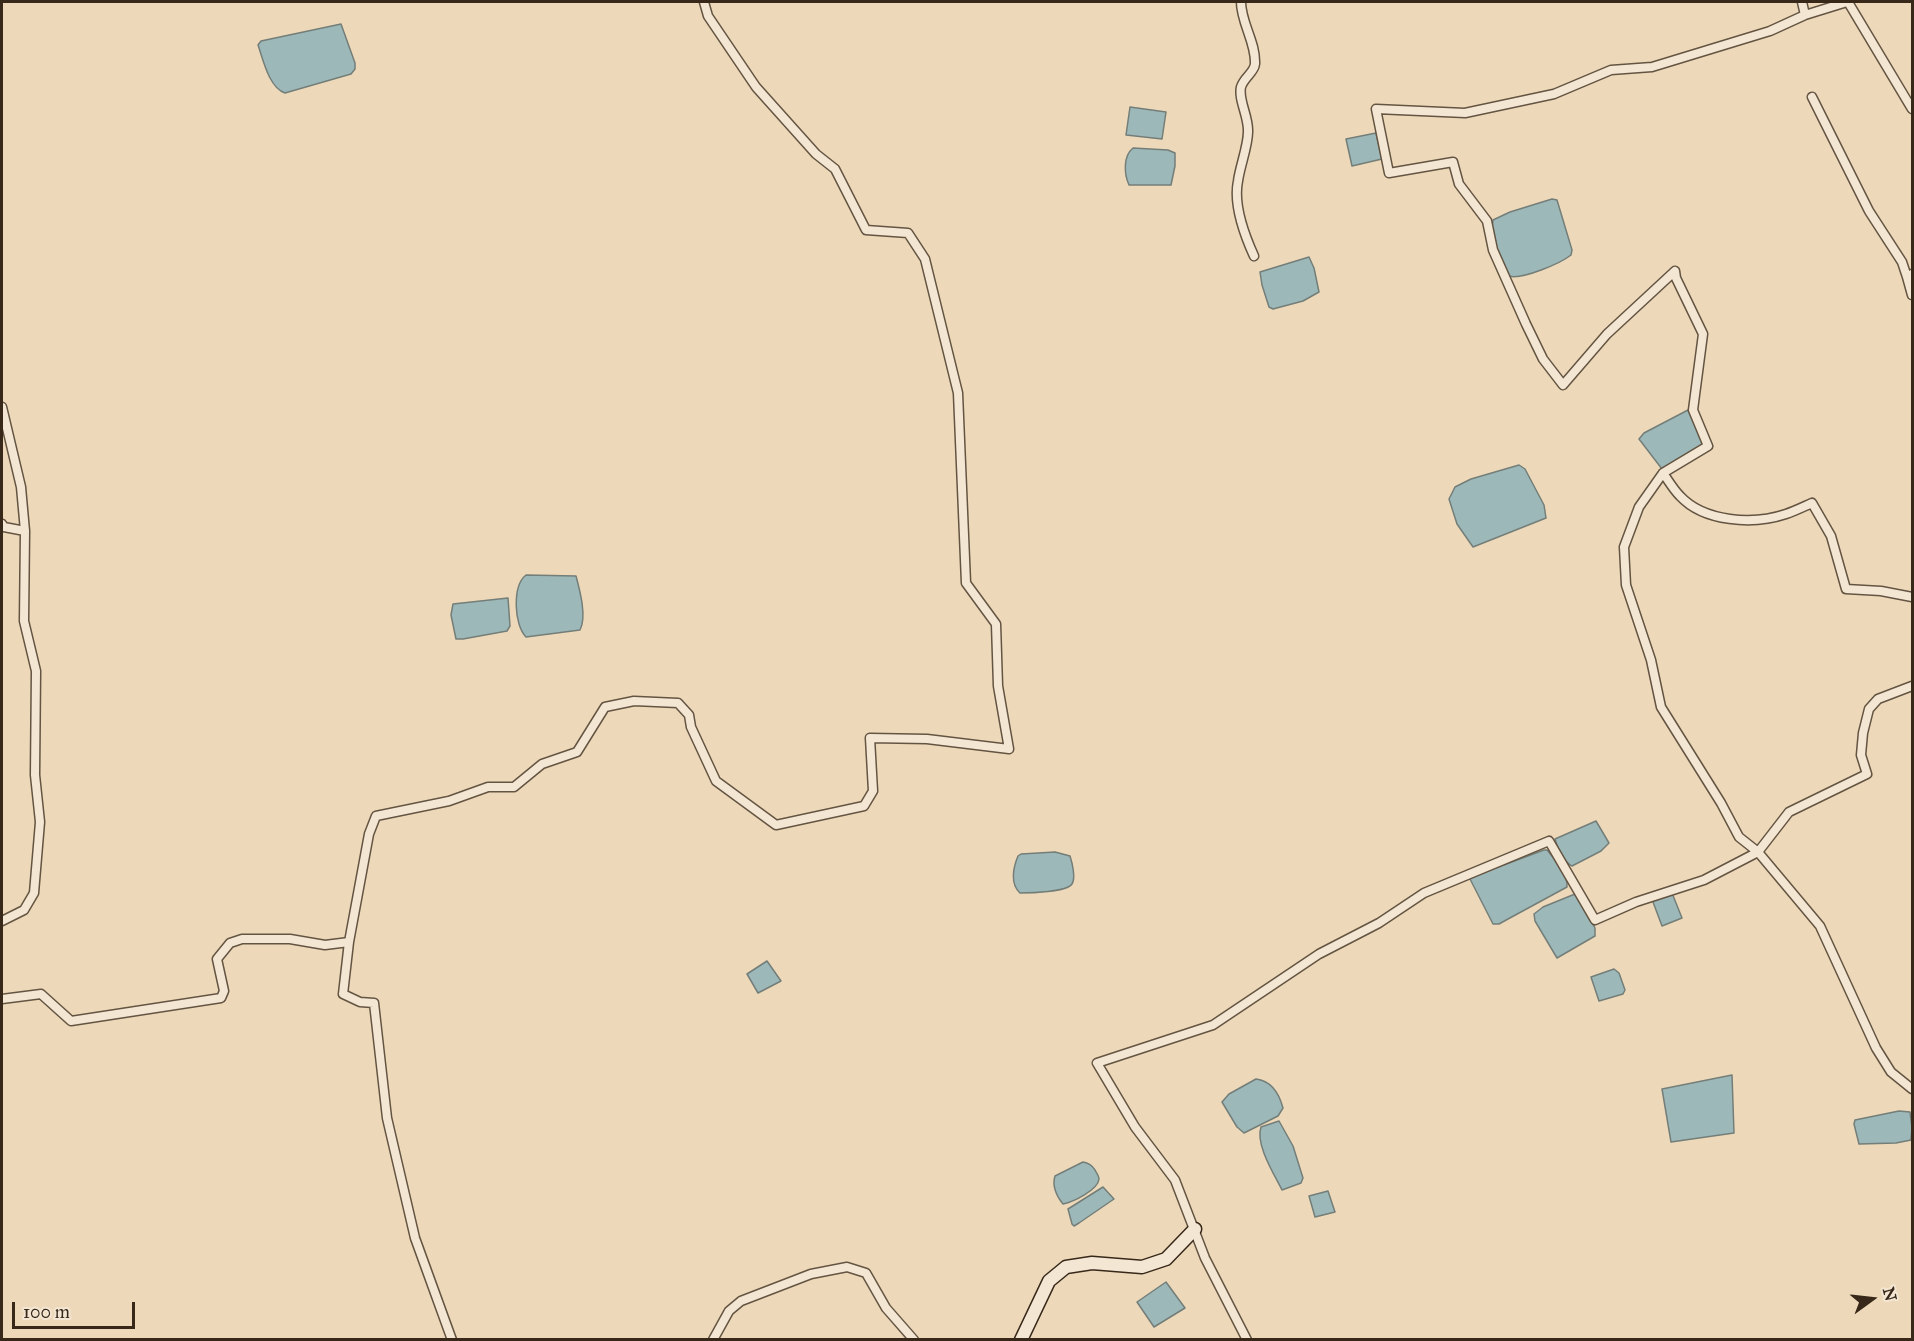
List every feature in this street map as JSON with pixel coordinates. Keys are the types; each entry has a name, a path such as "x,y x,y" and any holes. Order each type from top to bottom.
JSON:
{"street":[{"path":"452,1340 415,1238 387,1118 374,1003 360,1002 343,994 349,942 369,834 375,816 449,801 488,787 514,787 542,764 577,752 605,707 634,701 678,703 689,715 691,727 716,781 776,825 864,806 873,791 870,738 927,739 1009,749 998,686 996,624 966,583 958,393 925,259 908,233 866,230 836,169 816,154 756,87 708,16 704,2"},
{"path":"1241,2 1241,12 1255,63 1241,90 1248,132 1237,184 1243,225 1254,256"},
{"path":"1802,2 1805,15"},
{"path":"1912,109 1847,2 1805,15 1770,31 1652,67 1611,70 1554,94 1465,112 1376,109 1389,173 1453,162 1459,184 1487,220 1493,250 1543,359 1563,385 1607,334 1675,271 1676,278 1703,334 1693,410 1708,446 1663,473 1639,507 1624,548 1626,585 1651,660 1661,706 1721,803 1739,837 1758,852 1820,926 1876,1048 1891,1072 1912,1089"},
{"path":"1812,98 1869,211 1910,275 1912,295"},
{"path":"2,407 21,487 25,531 24,621 36,671 35,775 40,822 34,892 24,910 2,921"},
{"path":"1663,473 1680,496 1698,510 1714,516 1759,520 1784,515 1812,503 1831,536 1845,589 1881,591 1912,597"},
{"path":"2,524 4,527 25,531"},
{"path":"1247,1340 1205,1258 1175,1180 1135,1127 1096,1063 1214,1025 1319,954 1379,923 1424,893 1550,841 1595,920 1636,902 1704,880 1758,852 1789,812 1867,774 1860,755 1869,709 1878,699 1912,686"},
{"path":"2,999 41,994 72,1021 221,998 224,991 217,959 230,944 242,939 290,939 325,945 349,942"},
{"path":"1021,1340 1049,1281 1066,1267 1092,1263 1142,1268 1166,1258 1195,1229"},
{"path":"713,1340 729,1311 741,1301 811,1274 847,1267 866,1273 886,1308 914,1340"}],"water":[{"path":"341,24 355,63 355,69 351,74 285,93 279,90 267,72 258,45 261,41"},
{"path":"1130,107 1166,112 1162,139 1126,135"},
{"path":"1376,133 1382,159 1352,166 1346,139"},
{"path":"1133,148 1168,150 1175,153 1171,185 1129,185 1125,165 1127,156"},
{"path":"1552,199 1557,200 1572,250 1571,255 1532,273 1523,276 1509,276 1494,241 1493,220 1510,212"},
{"path":"1309,257 1319,292 1303,301 1273,309 1269,307 1260,272"},
{"path":"1688,410 1705,445 1662,469 1639,439 1644,433"},
{"path":"1519,465 1525,469 1544,505 1546,518 1473,547 1457,524 1449,499 1455,487 1471,479"},
{"path":"526,575 576,576 583,611 580,630 526,637 519,624 516,606 518,588"},
{"path":"508,598 510,626 507,631 456,639 451,615 453,604"},
{"path":"1596,821 1609,843 1601,851 1572,866 1561,854 1555,839"},
{"path":"1547,850 1560,867 1567,887 1499,924 1493,924 1470,879"},
{"path":"1055,852 1070,856 1074,874 1072,884 1063,889 1020,893 1013,876 1018,856"},
{"path":"1672,893 1682,918 1662,926 1653,902 1654,899"},
{"path":"1575,894 1595,928 1595,936 1557,958 1535,921 1534,914 1543,907"},
{"path":"767,961 781,981 758,993 747,974"},
{"path":"1614,969 1619,973 1625,990 1623,994 1599,1001 1591,977"},
{"path":"1732,1075 1734,1133 1671,1142 1662,1089"},
{"path":"1256,1079 1271,1085 1283,1108 1278,1116 1244,1133 1237,1127 1222,1102 1229,1094"},
{"path":"1899,1111 1910,1112 1911,1140 1896,1143 1859,1144 1855,1120"},
{"path":"1279,1121 1293,1146 1303,1178 1301,1183 1282,1190 1266,1159 1260,1134 1261,1127"},
{"path":"1083,1162 1094,1168 1099,1178 1098,1183 1084,1195 1063,1204 1055,1190 1055,1176"},
{"path":"1103,1187 1114,1199 1074,1226 1068,1209"},
{"path":"1328,1191 1335,1212 1315,1217 1309,1196"},
{"path":"1166,1282 1185,1308 1154,1327 1137,1302"}]}
